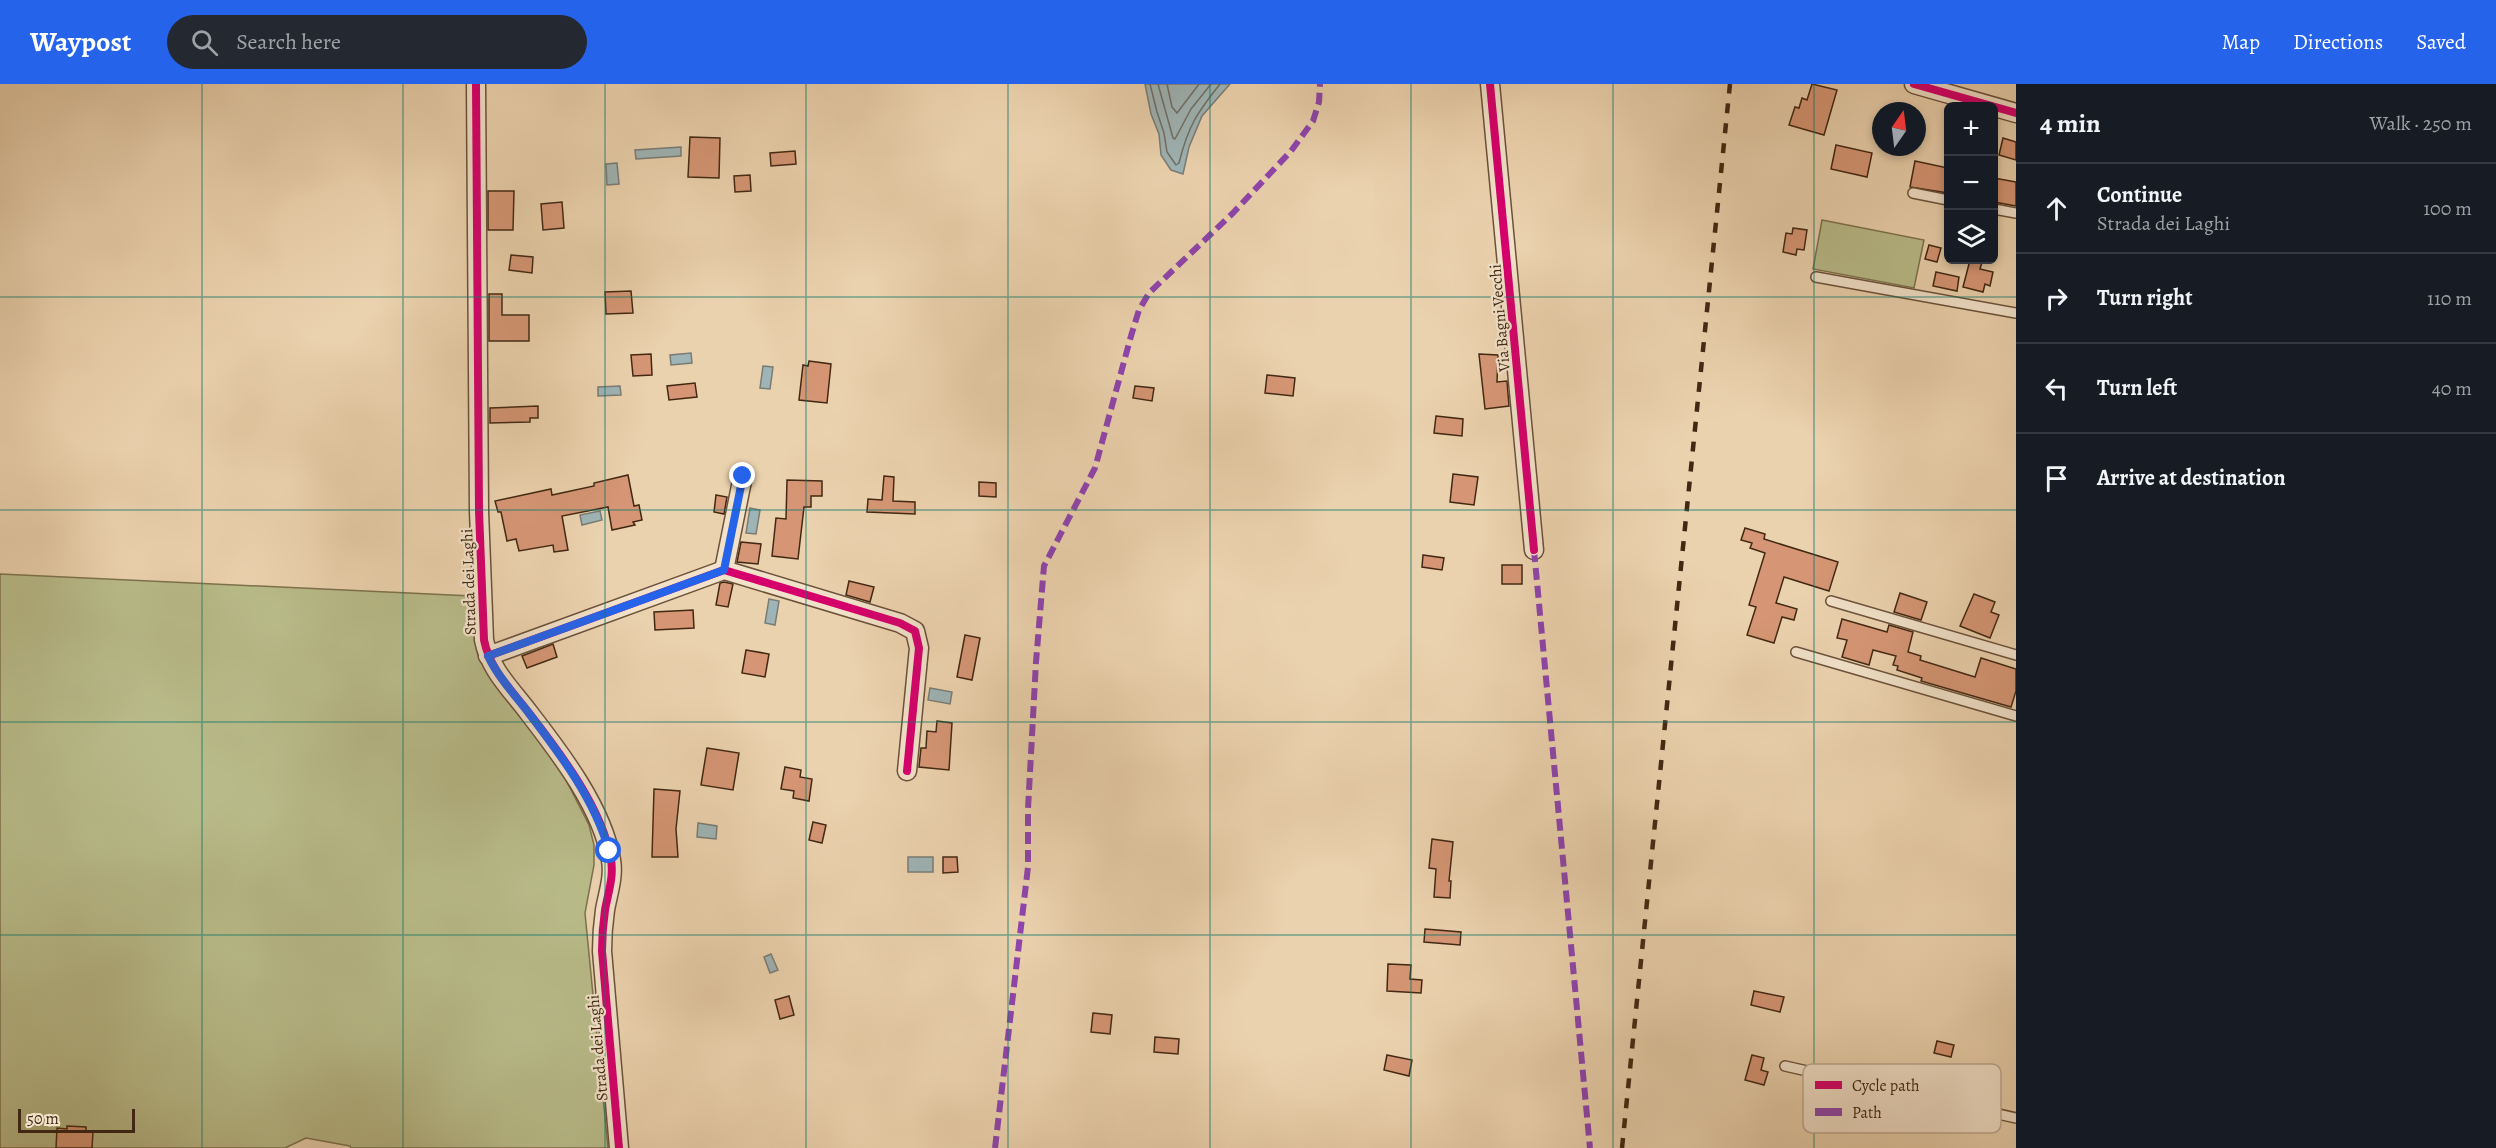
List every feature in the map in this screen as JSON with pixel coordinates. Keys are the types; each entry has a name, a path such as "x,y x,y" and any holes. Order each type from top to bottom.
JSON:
{"street":[{"name":"Strada dei Laghi","path":"476,84 479,500 483,632 488,656 496,672 547,737 576,781 597,819 609,851 612,877 604,921 602,951 619,1148"},
{"name":"Via Bagni Vecchi","path":"1490,84 1534,550"},
{"path":"1914,84 2016,112"},
{"path":"724,570 743,476"},
{"path":"488,656 724,570 900,623 915,631 919,648 907,771"}],"lane":[{"path":"1913,193 1944,199"},
{"path":"1998,210 2016,213"},
{"path":"1816,277 2016,313"},
{"path":"1831,601 2016,656"},
{"path":"1796,652 2016,716"},
{"path":"1785,1066 1803,1070"},
{"path":"2001,1115 2016,1118"}],"green space":[{"path":"1822,220 1924,240 1914,288 1813,269"},
{"path":"0,574 472,596 480,653 565,778 589,825 594,845 594,865 585,913 608,1148 351,1148 306,1138 285,1148 0,1148"}],"water":[{"path":"1145,84 1230,84 1202,116 1189,147 1183,174 1171,170 1161,155 1159,134 1151,114"},
{"path":"681,147 681,156 636,159 635,150"},
{"path":"617,163 619,184 607,185 606,164"},
{"path":"691,353 692,363 671,365 670,355"},
{"path":"763,366 773,367 770,389 760,388"},
{"path":"620,386 621,395 598,396 598,387"},
{"path":"750,508 760,510 756,534 746,533"},
{"path":"600,511 602,520 582,525 580,515"},
{"path":"769,599 779,601 775,625 765,623"},
{"path":"930,688 952,692 950,704 928,700"},
{"path":"698,823 717,826 716,839 697,837"},
{"path":"908,857 933,857 933,872 908,872"},
{"path":"771,954 778,970 770,973 764,957"}],"building":[{"path":"1812,84 1837,90 1824,135 1789,125 1795,107 1799,108 1802,98 1807,100"},
{"path":"690,137 720,138 719,178 688,177"},
{"path":"2003,138 2016,142 2016,160 1999,155"},
{"path":"1836,145 1872,153 1867,177 1831,169"},
{"path":"795,151 796,164 771,166 770,153"},
{"path":"1915,161 1944,167 1944,192 1910,187"},
{"path":"750,175 751,191 735,192 734,176"},
{"path":"1998,179 2016,182 2016,206 1998,203"},
{"path":"488,191 514,191 513,230 488,230"},
{"path":"562,202 564,228 543,230 541,204"},
{"path":"1793,228 1807,230 1804,250 1797,249 1796,255 1783,252 1786,233 1792,234"},
{"path":"1929,245 1941,248 1937,262 1925,259"},
{"path":"511,255 533,257 532,273 509,270"},
{"path":"1969,264 1981,264 1980,269 1993,272 1990,286 1985,284 1983,292 1963,287"},
{"path":"1936,272 1959,277 1957,291 1933,286"},
{"path":"631,291 633,313 606,314 605,292"},
{"path":"489,294 502,294 502,315 529,315 529,341 489,341"},
{"path":"651,354 652,375 633,376 631,355"},
{"path":"1479,354 1498,355 1497,382 1507,381 1509,406 1485,409"},
{"path":"809,361 831,364 827,403 799,400 803,365 808,366"},
{"path":"1267,375 1295,378 1293,396 1265,393"},
{"path":"695,383 697,397 669,400 667,386"},
{"path":"1135,386 1154,388 1152,401 1133,398"},
{"path":"538,406 538,418 530,418 530,422 490,423 490,408"},
{"path":"1436,416 1463,419 1462,436 1434,433"},
{"path":"1453,474 1478,477 1474,505 1450,502"},
{"path":"628,475 634,506 639,505 642,520 633,522 635,525 612,530 608,507 562,516 568,550 554,552 553,545 519,551 516,539 507,541 501,512 498,512 495,501 551,489 552,495 594,486 594,483"},
{"path":"884,476 894,477 893,501 915,502 915,514 867,512 868,499 882,500"},
{"path":"787,480 822,481 822,496 811,496 811,507 804,507 798,559 772,556 776,518 786,519"},
{"path":"979,482 996,483 996,497 979,496"},
{"path":"716,495 727,497 724,514 714,512"},
{"path":"1745,528 1765,534 1764,539 1838,562 1829,591 1784,577 1776,603 1797,609 1794,620 1782,617 1774,643 1747,635 1756,607 1749,605 1765,553 1750,548 1752,543 1741,540"},
{"path":"741,542 761,544 758,564 737,562"},
{"path":"1423,555 1444,558 1442,570 1422,567"},
{"path":"1502,565 1522,565 1522,584 1502,584"},
{"path":"849,581 874,587 870,602 846,595"},
{"path":"720,583 733,584 728,607 716,605"},
{"path":"1900,593 1927,602 1921,620 1894,612"},
{"path":"1974,594 1995,602 1991,612 1999,615 1990,638 1960,626"},
{"path":"693,610 694,628 655,630 654,612"},
{"path":"1842,619 1887,632 1889,625 1913,632 1908,652 1921,656 1920,660 1975,677 1981,658 2016,669 2016,691 2011,707 1921,681 1922,678 1897,670 1898,666 1893,665 1896,656 1873,650 1869,665 1842,657 1847,640 1837,638"},
{"path":"965,635 980,638 972,680 957,677"},
{"path":"553,644 557,657 527,668 522,656"},
{"path":"746,650 769,654 765,677 742,673"},
{"path":"937,721 952,723 949,770 919,767 921,748 926,748 927,731 936,732"},
{"path":"707,748 739,753 733,790 701,785"},
{"path":"785,767 801,770 800,777 812,779 809,801 793,798 794,791 781,789"},
{"path":"654,789 680,791 676,829 678,857 652,857"},
{"path":"813,822 826,825 822,843 809,840"},
{"path":"1432,839 1453,842 1449,881 1451,881 1450,898 1434,897 1436,869 1429,868"},
{"path":"943,857 957,857 958,872 943,873"},
{"path":"1425,929 1461,932 1460,945 1424,942"},
{"path":"1388,964 1411,965 1410,979 1422,980 1421,993 1387,991"},
{"path":"1754,991 1784,997 1780,1012 1751,1005"},
{"path":"789,996 794,1015 780,1019 775,1000"},
{"path":"1093,1013 1112,1015 1110,1034 1091,1032"},
{"path":"1155,1037 1179,1039 1178,1054 1154,1052"},
{"path":"1937,1041 1954,1045 1951,1057 1934,1053"},
{"path":"1387,1055 1412,1060 1409,1076 1384,1070"},
{"path":"1752,1055 1764,1058 1761,1070 1768,1072 1764,1085 1745,1080"},
{"path":"67,1126 86,1127 86,1131 93,1132 92,1148 56,1148 57,1128 67,1129"}],"railway":[{"path":"1622,1148 1730,84"}],"marked path":[{"path":"995,1148 1028,867 1028,809 1044,566 1095,468 1139,310 1149,293 1233,213 1291,151 1313,121 1319,102 1320,84"},
{"path":"1534,550 1590,1148"}],"cycle path":[{"path":"476,84 479,511 484,640 496,670 579,782 599,821 606,841 612,873 604,915 602,951 619,1148"},
{"path":"1490,84 1534,550"},
{"path":"1914,84 2016,113"},
{"path":"488,656 724,570 900,623 915,631 919,648 907,771"}],"route":[{"path":"609,851 597,819 576,781 541,729 496,672 488,656 724,570 743,476"}]}
